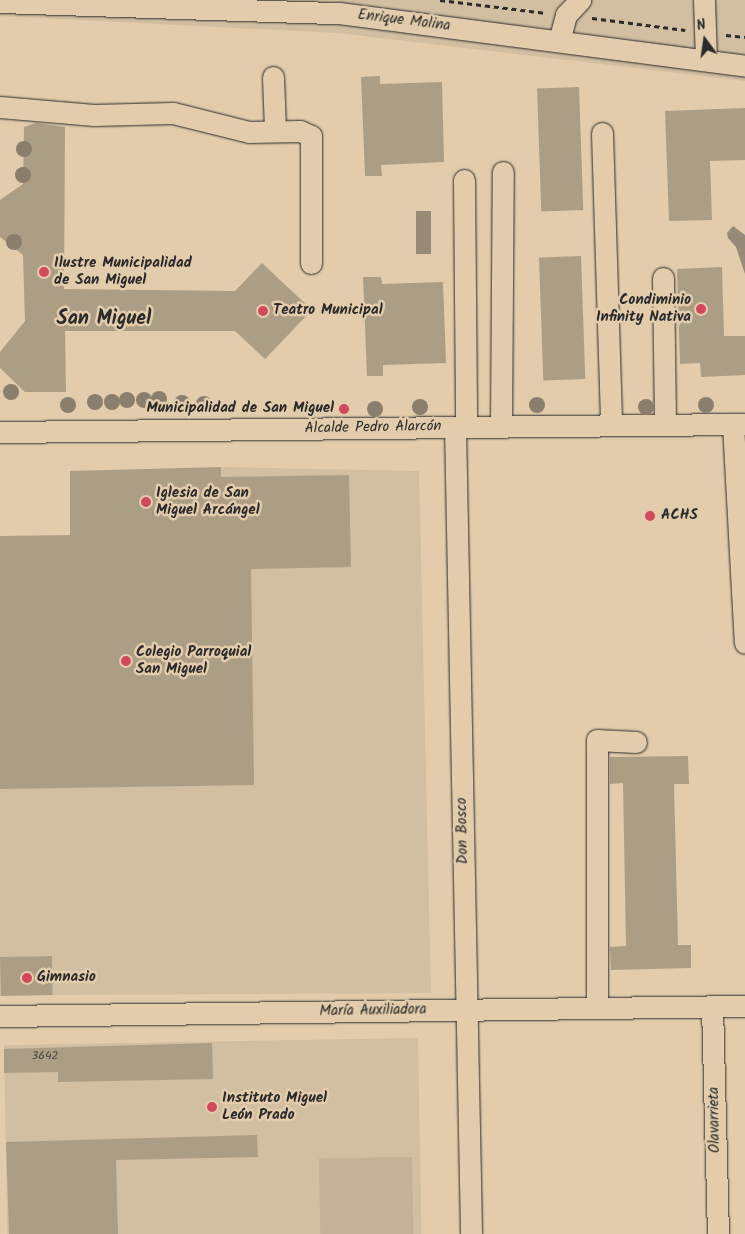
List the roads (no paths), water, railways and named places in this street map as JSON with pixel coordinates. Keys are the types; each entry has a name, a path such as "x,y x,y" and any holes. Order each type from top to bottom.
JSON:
{"street":[{"path":"559,41 566,15 580,0"},
{"path":"704,0 706,60"},
{"name":"Enrique Molina","path":"0,2 197,4 339,13 745,66"},
{"path":"273,77 275,129"},
{"path":"0,107 94,115 173,113 249,132 275,129 300,131 310,136 311,263"},
{"path":"602,133 611,425"},
{"path":"501,427 503,172"},
{"name":"Don Bosco","path":"464,180 460,427 466,1010 471,1234"},
{"path":"663,278 665,425"},
{"path":"739,424 745,643"},
{"name":"Alcalde Pedro Alarcón","path":"0,432 739,424"},
{"path":"597,1008 597,740 636,742"},
{"name":"Olavarrieta","path":"712,1006 718,1234"},
{"name":"María Auxiliadora","path":"0,1016 745,1006"}],"place":[{"name":"Ilustre Municipalidad de San Miguel","path":"44,272"},
{"name":"Condiminio Infinity Nativa","path":"701,309"},
{"name":"Teatro Municipal","path":"263,311"},
{"name":"Municipalidad de San Miguel","path":"344,409"},
{"name":"Iglesia de San Miguel Arcángel","path":"146,502"},
{"name":"ACHS","path":"650,516"},
{"name":"Colegio Parroquial San Miguel","path":"126,661"},
{"name":"Gimnasio","path":"27,978"},
{"name":"Instituto Miguel León Prado","path":"212,1107"}],"district":[{"name":"San Miguel","path":"104,319"}]}
